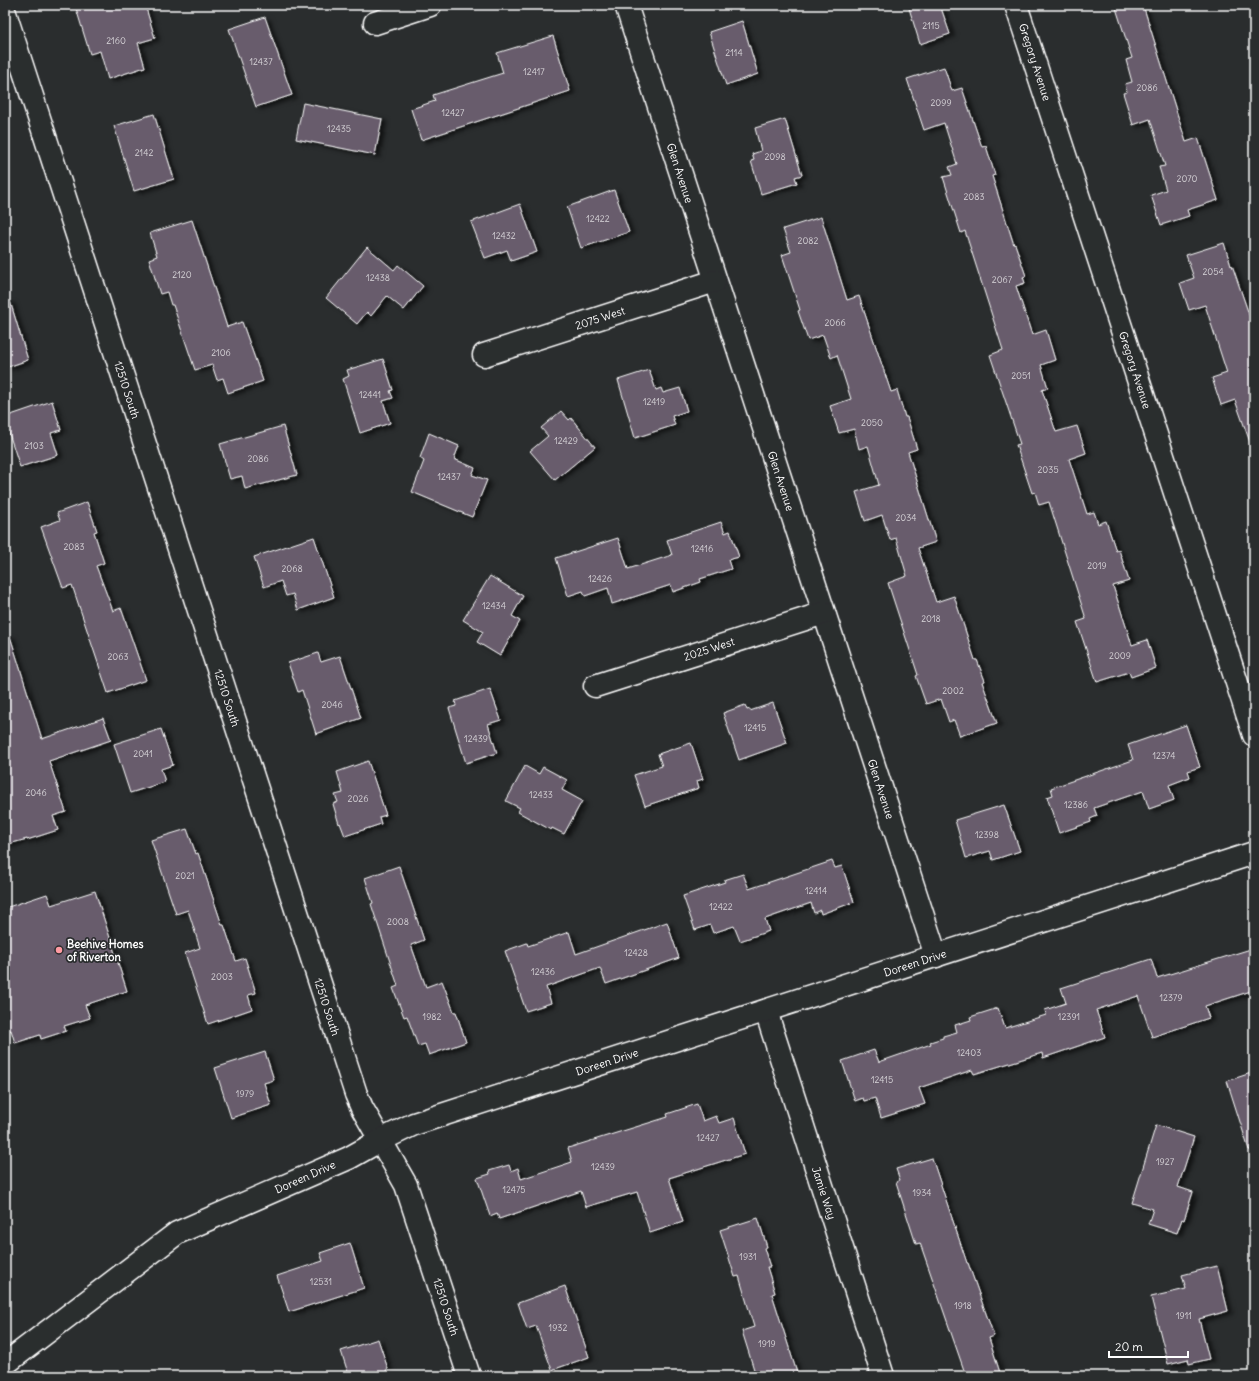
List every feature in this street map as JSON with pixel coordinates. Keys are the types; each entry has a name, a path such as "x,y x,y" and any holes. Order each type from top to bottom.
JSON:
{"street":[{"path":"375,23 430,5"},
{"name":"Glen Avenue","path":"626,5 936,956"},
{"name":"Gregory Avenue","path":"1016,5 1254,735"},
{"name":"12510 South","path":"5,13 356,1094 362,1108 406,1185 469,1376"},
{"name":"2075 West","path":"484,355 715,281"},
{"name":"2025 West","path":"595,686 824,613"},
{"name":"Doreen Drive","path":"5,1364 177,1233 349,1158 414,1124 1254,853"},
{"name":"Jamie Way","path":"766,1010 883,1376"}],"building":[{"path":"75,5 145,5 155,38 138,43 145,67 108,79 100,51 90,54"},
{"path":"908,5 940,5 950,34 920,44"},
{"path":"1115,5 1143,5 1186,142 1198,138 1218,200 1187,210 1189,216 1161,225 1151,195 1166,190 1159,167 1165,166 1150,119 1133,125 1123,93 1127,92 1125,84 1132,82 1126,60 1132,58"},
{"path":"265,17 292,95 256,107 229,29"},
{"path":"742,21 758,74 726,85 709,32"},
{"path":"553,36 570,91 421,140 411,109 435,101 433,95 503,73 497,53"},
{"path":"944,67 952,91 962,88 982,147 986,146 995,175 992,176 1014,245 1015,244 1026,276 1023,277 1025,283 1016,286 1032,335 1046,330 1055,360 1041,365 1048,388 1042,390 1056,432 1077,426 1086,453 1069,459 1087,514 1094,512 1098,524 1106,521 1116,551 1119,550 1129,581 1113,586 1132,645 1147,640 1156,668 1131,677 1129,672 1097,682 1077,622 1086,619 1049,502 1039,505 1035,492 1032,493 1016,445 1020,444 990,355 1003,350 965,231 961,233 943,177 952,175 949,167 957,164 944,123 924,130 907,79"},
{"path":"303,103 382,119 375,155 296,139"},
{"path":"154,114 174,179 134,191 114,126"},
{"path":"785,119 802,175 795,177 797,183 761,194 751,161 754,160 752,154 761,151 755,128"},
{"path":"614,190 629,232 581,248 567,207"},
{"path":"520,204 537,252 511,261 507,250 485,258 471,222"},
{"path":"821,217 847,300 859,296 891,392 897,390 917,449 908,452 936,542 918,548 936,602 954,596 975,660 977,660 985,681 982,682 997,723 960,736 954,720 949,722 941,699 926,704 888,583 907,576 896,538 890,540 882,515 865,521 856,492 879,485 868,446 859,449 854,429 839,433 830,406 851,399 837,355 831,358 823,335 808,340 782,255 791,252 783,229"},
{"path":"192,220 227,327 242,322 263,381 228,393 223,378 217,380 212,365 195,370 173,305 171,305 167,292 160,294 149,259 157,256 150,233"},
{"path":"1224,243 1254,329 1254,444 1251,445 1235,400 1221,405 1212,378 1227,373 1205,305 1189,310 1180,283 1194,278 1186,255"},
{"path":"367,247 394,270 398,265 423,286 404,310 387,296 371,316 367,312 357,324 326,298"},
{"path":"10,301 28,360 5,368 5,302"},
{"path":"383,359 393,390 390,391 393,398 383,401 390,423 360,433 343,379 349,376 347,370"},
{"path":"649,370 656,390 661,388 663,393 680,388 687,411 672,416 675,425 635,438 618,380"},
{"path":"52,401 61,430 51,433 58,455 20,467 5,417"},
{"path":"561,411 569,420 571,418 595,447 555,480 530,451 548,436 541,428"},
{"path":"283,426 297,475 245,489 242,476 230,479 220,444"},
{"path":"429,433 459,446 454,459 475,468 472,475 487,480 472,517 412,492 424,461 420,458"},
{"path":"87,502 97,531 94,532 104,563 96,566 113,611 121,608 146,680 108,693 72,585 63,588 41,527 60,520 57,513"},
{"path":"721,522 725,533 730,531 739,557 728,560 731,569 700,579 701,582 673,592 671,585 612,604 608,588 585,596 583,591 568,596 556,558 618,538 628,569 672,555 667,540"},
{"path":"314,537 334,597 298,610 293,594 286,596 281,581 264,587 254,557"},
{"path":"490,576 523,596 512,616 520,621 500,656 477,642 483,632 463,620"},
{"path":"5,636 10,636 42,739 103,718 111,740 49,761 66,812 53,816 58,830 5,845"},
{"path":"318,653 321,662 340,656 361,718 316,734 302,690 298,692 288,663"},
{"path":"490,689 501,720 488,724 497,753 466,763 449,708 456,706 455,701"},
{"path":"773,703 787,743 739,760 723,713 745,705 747,710 750,709 750,711"},
{"path":"1186,725 1200,767 1188,771 1190,777 1169,785 1174,800 1149,809 1143,791 1094,808 1097,816 1090,819 1091,822 1059,833 1047,797 1053,795 1051,788 1133,760 1128,745"},
{"path":"161,729 173,765 161,769 165,782 130,793 114,744"},
{"path":"691,743 703,779 697,781 699,788 645,806 634,775 662,766 658,754"},
{"path":"368,761 386,815 379,817 381,824 345,836 340,823 339,824 333,804 338,802 335,795 343,793 337,772"},
{"path":"525,766 539,774 543,767 567,780 562,790 582,801 564,834 552,828 551,830 518,812 520,808 506,801"},
{"path":"1004,805 1020,851 993,860 990,851 966,858 955,820"},
{"path":"187,829 196,854 198,853 222,925 224,925 236,961 245,958 256,993 248,995 252,1009 208,1024 185,953 200,948 188,910 176,914 151,840"},
{"path":"832,861 835,868 842,866 854,902 821,914 820,910 814,913 811,903 765,919 769,931 740,941 734,926 713,933 710,925 695,930 683,896 725,882 724,880 743,874 749,889"},
{"path":"399,866 424,940 411,945 426,987 442,981 454,1012 456,1012 466,1042 429,1055 425,1044 418,1046 407,1016 404,1017 393,988 398,986 371,904 373,903 365,878"},
{"name":"Beehive Homes of Riverton","path":"95,891 127,991 85,1005 90,1018 64,1026 66,1031 41,1039 40,1035 15,1043 11,1030 5,1032 5,908 47,894 51,905"},
{"path":"667,922 679,958 606,984 600,968 546,987 551,1003 526,1011 505,951 527,943 528,946 569,932 576,954"},
{"path":"1254,948 1254,990 1205,1006 1209,1018 1152,1037 1138,996 1096,1010 1105,1037 1043,1058 1042,1053 974,1074 972,1070 919,1088 925,1104 881,1118 875,1098 864,1101 863,1098 855,1101 842,1061 874,1050 879,1062 931,1044 930,1042 957,1032 955,1025 971,1020 970,1017 998,1008 1005,1028 1046,1015 1045,1010 1066,1003 1061,988 1151,959 1157,978"},
{"path":"265,1052 274,1080 264,1083 271,1105 231,1118 215,1068"},
{"path":"1254,1072 1254,1150 1249,1150 1227,1081"},
{"path":"697,1104 703,1121 716,1116 719,1123 734,1118 745,1154 669,1178 683,1222 650,1233 637,1192 586,1207 581,1191 499,1219 497,1213 490,1216 477,1178 490,1174 489,1171 509,1165 511,1171 518,1168 521,1179 572,1162 568,1148 668,1117 667,1114"},
{"path":"1156,1125 1194,1137 1178,1187 1193,1192 1184,1220 1182,1219 1177,1233 1148,1224 1153,1209 1132,1203"},
{"path":"932,1158 967,1263 994,1336 989,1338 1001,1376 966,1376 920,1243 916,1244 896,1182 900,1180 896,1169"},
{"path":"758,1218 767,1247 764,1248 770,1267 767,1267 775,1293 772,1294 798,1376 756,1376 742,1331 754,1327 739,1276 735,1277 720,1230"},
{"path":"350,1243 364,1288 289,1312 277,1276 323,1261 320,1253"},
{"path":"1217,1266 1228,1311 1199,1319 1209,1359 1189,1364 1188,1359 1168,1364 1151,1297 1186,1289 1182,1275"},
{"path":"565,1286 589,1357 552,1370 536,1326 527,1329 518,1303"},
{"path":"378,1339 388,1369 386,1370 388,1376 349,1376 341,1351"}],"place":[{"name":"Beehive Homes of Riverton","path":"59,950"}]}
